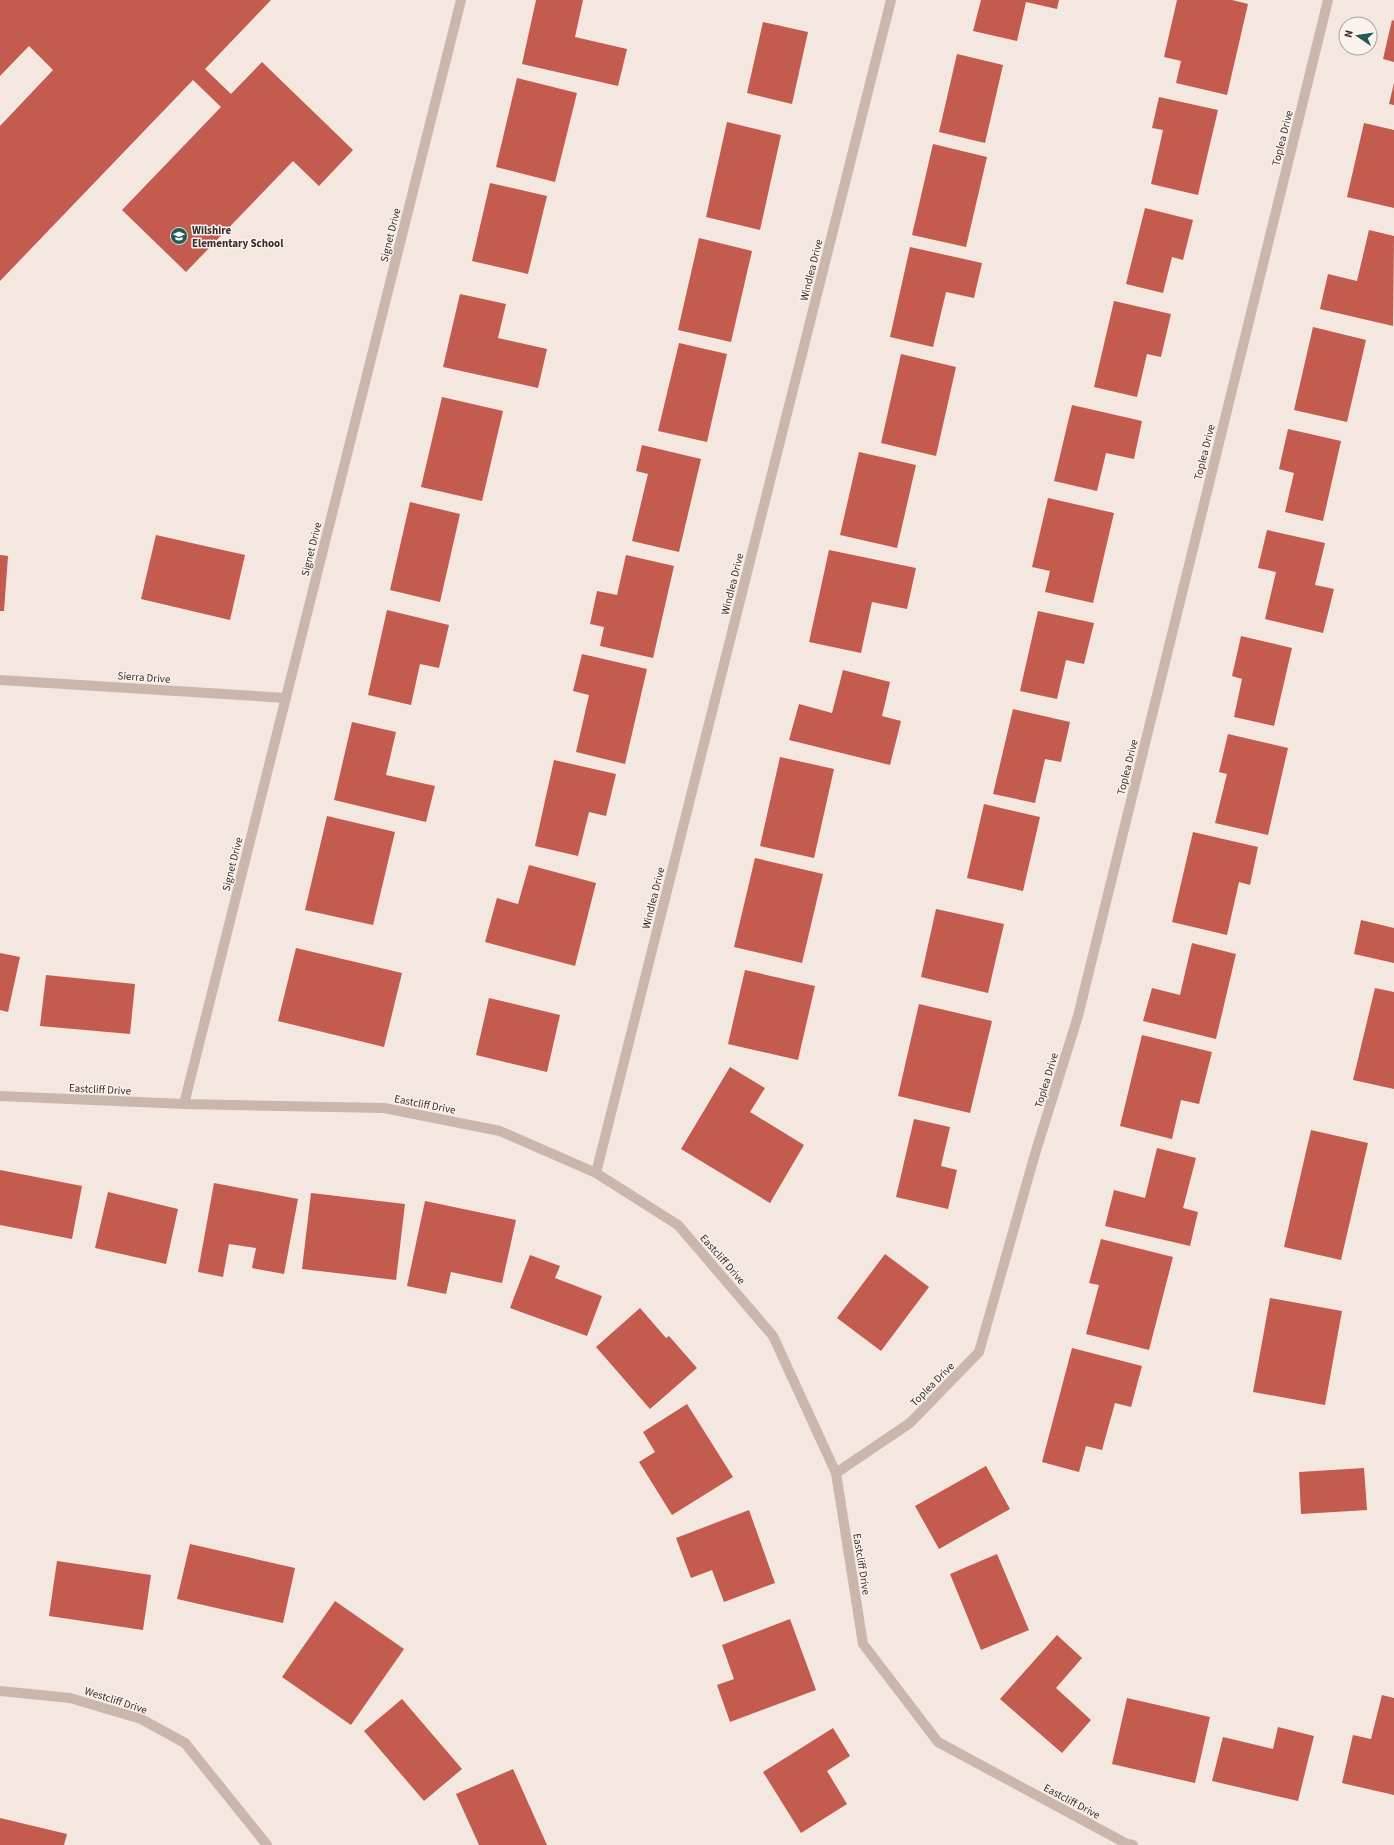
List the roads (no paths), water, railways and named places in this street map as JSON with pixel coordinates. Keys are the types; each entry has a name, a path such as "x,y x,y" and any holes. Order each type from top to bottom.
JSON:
{"street":[{"name":"Signet Drive","path":"184,1104 461,0"},
{"name":"Windlea Drive","path":"596,1173 891,0"},
{"name":"Toplea Drive","path":"836,1473 910,1423 980,1352 1035,1154 1078,1016 1328,0"},
{"name":"Sierra Drive","path":"0,680 286,698"},
{"name":"Eastcliff Drive","path":"0,1096 184,1104 384,1108 500,1131 596,1173 678,1225 773,1336 836,1473 863,1644 938,1742 1127,1844 1133,1845"},
{"name":"Westcliff Drive","path":"0,1691 70,1698 141,1719 185,1743 267,1845"}],"place":[{"name":"Wilshire Elementary School","path":"179,236"}]}
